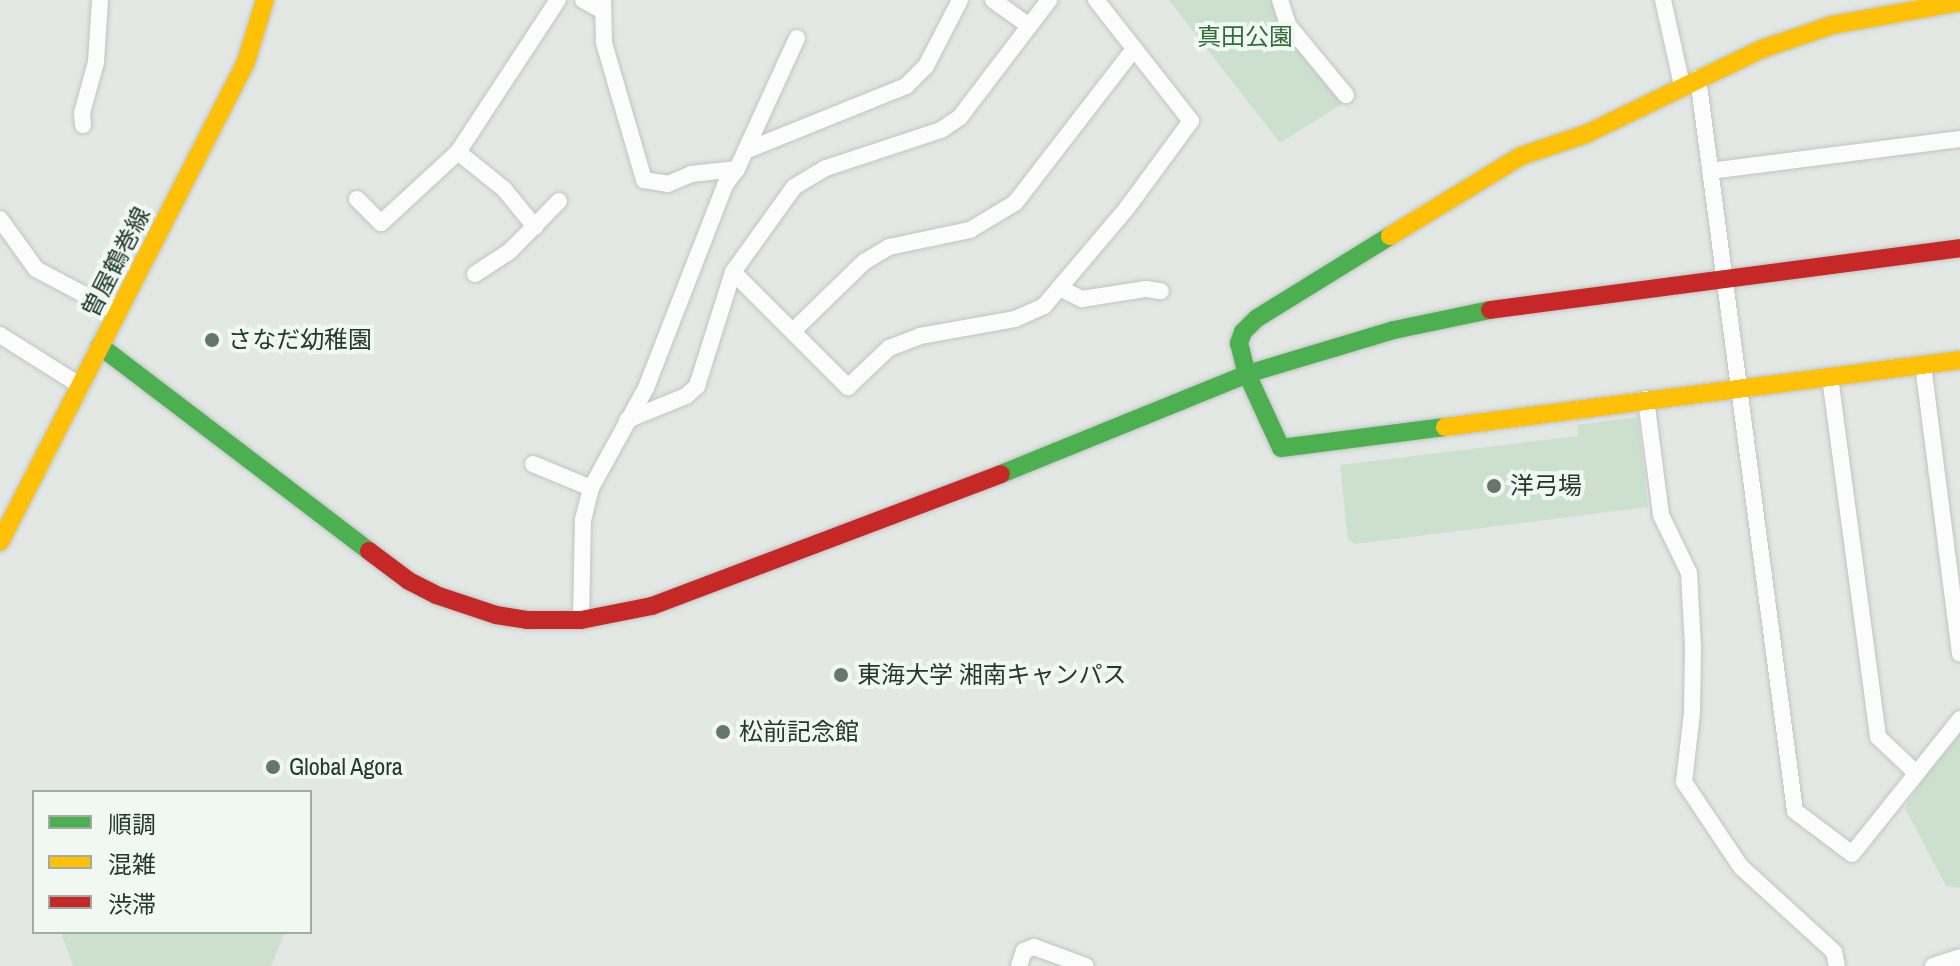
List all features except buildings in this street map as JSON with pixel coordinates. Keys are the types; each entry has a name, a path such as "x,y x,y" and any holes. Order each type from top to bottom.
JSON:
{"street":[{"path":"83,125 82,113 96,62 100,0"},
{"name":"曽屋鶴巻線","path":"0,542 246,62 265,0"},
{"path":"357,199 381,223 458,152 558,0"},
{"path":"583,0 602,5 604,43 644,180 668,184 691,174 737,169"},
{"path":"745,151 906,86 926,66 960,0"},
{"path":"993,0 1029,26"},
{"path":"627,420 686,396 697,386 733,272 794,187 826,168 941,130 960,117 1049,0"},
{"path":"733,272 848,387 889,348 920,336 1015,319 1044,306 1191,121 1096,0"},
{"path":"1280,0 1288,25 1346,95"},
{"path":"1663,0 1690,81 1710,171 1795,811 1852,854 1960,719"},
{"path":"1960,2 1832,25 1762,49 1690,81 1586,134 1521,156 1257,318 1243,332 1239,343 1247,374 1281,448 1960,360"},
{"path":"581,620 583,520 591,488 663,348 725,185 737,169 797,38"},
{"path":"793,331 864,262 889,247 970,230 1015,203 1134,49"},
{"path":"1710,171 1960,139"},
{"path":"458,152 504,189 535,227"},
{"path":"475,274 510,251 559,201"},
{"path":"0,219 36,269 117,312"},
{"path":"100,346 409,581 436,595 496,615 527,620 581,620 635,611 686,593 975,485 1247,374 1394,330 1472,314 1960,248"},
{"path":"1060,288 1082,299 1099,299 1146,289 1161,291"},
{"path":"0,335 81,386"},
{"path":"1923,365 1960,654"},
{"path":"1830,377 1878,737 1916,773"},
{"path":"1646,399 1661,515 1689,573 1692,713 1684,782 1741,867 1834,952 1837,966"},
{"path":"533,464 591,488"},
{"path":"1019,966 1024,951 1034,947 1086,966"},
{"path":"1933,966 1960,957"}],"green space":[{"name":"真田公園","path":"1169,0 1271,0 1285,35 1345,102 1280,143"},
{"name":"洋弓場","path":"1638,417 1648,507 1355,544 1348,540 1340,465 1578,436 1577,425"},
{"path":"1960,721 1960,888 1946,886 1905,808"},
{"path":"62,934 284,934 271,966 73,966"}],"traffic: fast":[{"path":"1390,236 1257,318 1243,332 1239,343 1247,374 1281,448 1445,427"},
{"path":"1001,474 1247,374 1394,330 1490,310"},
{"path":"100,346 369,551"}],"traffic: slow":[{"path":"0,542 246,62 265,0"},
{"path":"1390,236 1521,156 1586,134 1762,49 1832,25 1960,2"},
{"path":"1445,427 1960,360"}],"traffic: jam":[{"path":"1490,310 1960,248"},
{"path":"369,551 409,581 436,595 496,615 527,620 581,620 652,606 1001,474"}],"place":[{"name":"さなだ幼稚園","path":"212,340"},
{"name":"洋弓場","path":"1494,486"},
{"name":"東海大学 湘南キャンパス","path":"841,675"},
{"name":"松前記念館","path":"723,732"},
{"name":"Global Agora","path":"273,767"}]}
